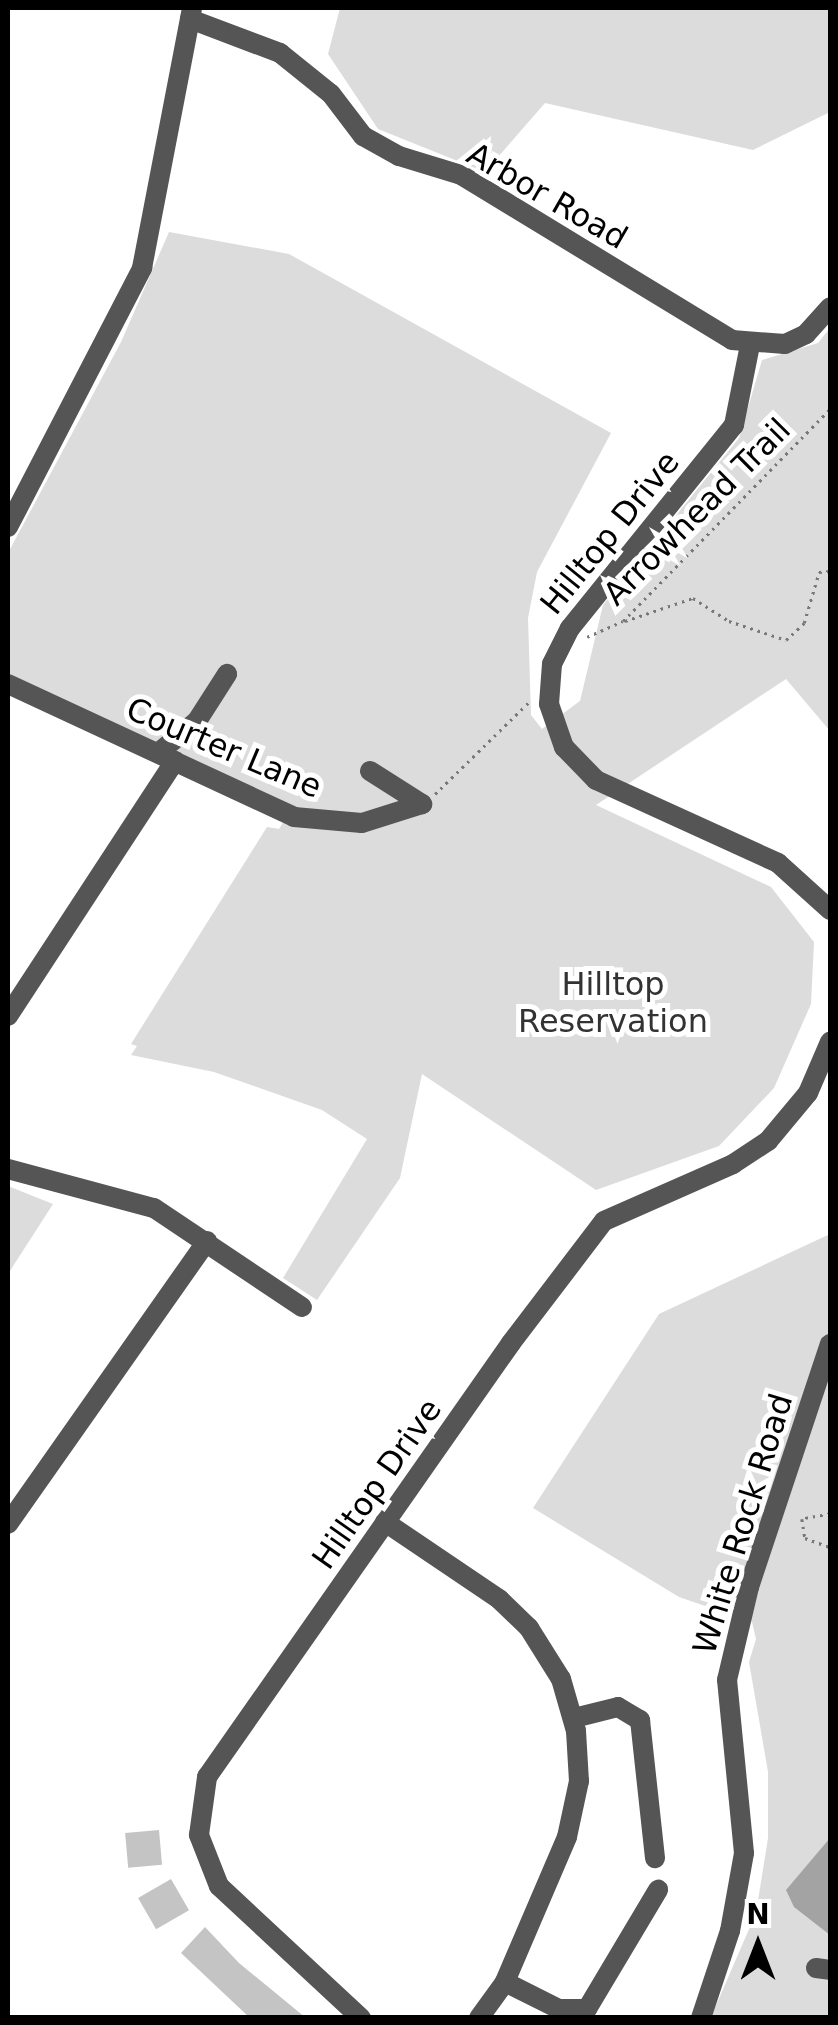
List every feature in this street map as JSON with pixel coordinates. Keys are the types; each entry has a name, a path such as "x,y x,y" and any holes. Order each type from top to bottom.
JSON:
{"street":[{"name":"Arbor Road","path":"191,13 280,52 331,94 363,136 399,156 461,175 724,336 750,345"},
{"path":"8,527 142,268 191,13"},
{"path":"750,345 796,340 830,307"},
{"name":"Hilltop Drive","path":"750,345 734,425 570,628 549,684 557,734 596,780 778,864 830,910"},
{"path":"8,1016 166,757 197,720 227,674"},
{"name":"Courter Lane","path":"8,684 311,822 362,824 422,804"},
{"path":"370,770 422,804"},
{"name":"Hilltop Drive","path":"361,2018 228,1896 206,1862 198,1821 214,1764 604,1221 733,1164 768,1140 808,1092 830,1042"},
{"path":"8,1169 154,1208 302,1307"},
{"path":"8,1524 207,1241"},
{"name":"White Rock Road","path":"701,2018 730,1931 744,1853 727,1680 749,1587 830,1344"},
{"path":"385,1522 515,1613 552,1661 574,1718 579,1762 572,1819 505,1982 479,2018"},
{"path":"574,1718 618,1707 640,1720 655,1858"},
{"path":"505,1982 559,2009 587,2009 658,1890"}],"path":[{"name":"Arrowhead Trail","path":"584,638 623,621 830,409"},
{"path":"623,621 693,598 729,621 786,640 804,624 819,572 830,571"},
{"path":"422,804 549,684"},
{"path":"830,1514 802,1519 805,1538 830,1547"}],"green space":[{"path":"340,8 830,8 830,112 753,150 545,103 485,172 378,129 328,54"},
{"name":"Hilltop Reservation","path":"169,232 289,254 611,433 537,572 528,618 531,715 542,729 580,701 603,605 739,438 762,360 818,343 830,328 830,731 786,679 596,805 771,887 814,942 811,1004 774,1088 719,1146 596,1190 422,1074 400,1178 317,1300 283,1278 367,1139 322,1110 214,1072 131,1055 137,1046 131,1044 267,827 279,829 289,812 8,673 8,553 121,342"},
{"path":"8,1186 53,1204 8,1274"},
{"path":"830,1234 830,2017 711,2017 756,1913 768,1838 768,1772 749,1662 756,1639 752,1622 679,1597 533,1508 659,1314"}],"shaded area":[{"path":"830,1838 830,1935 794,1907 786,1890"}],"building":[{"path":"159,1830 162,1865 128,1868 125,1833"},
{"path":"171,1879 189,1910 156,1929 138,1898"},
{"path":"205,1927 239,1963 306,2018 250,2018 181,1953"}]}
